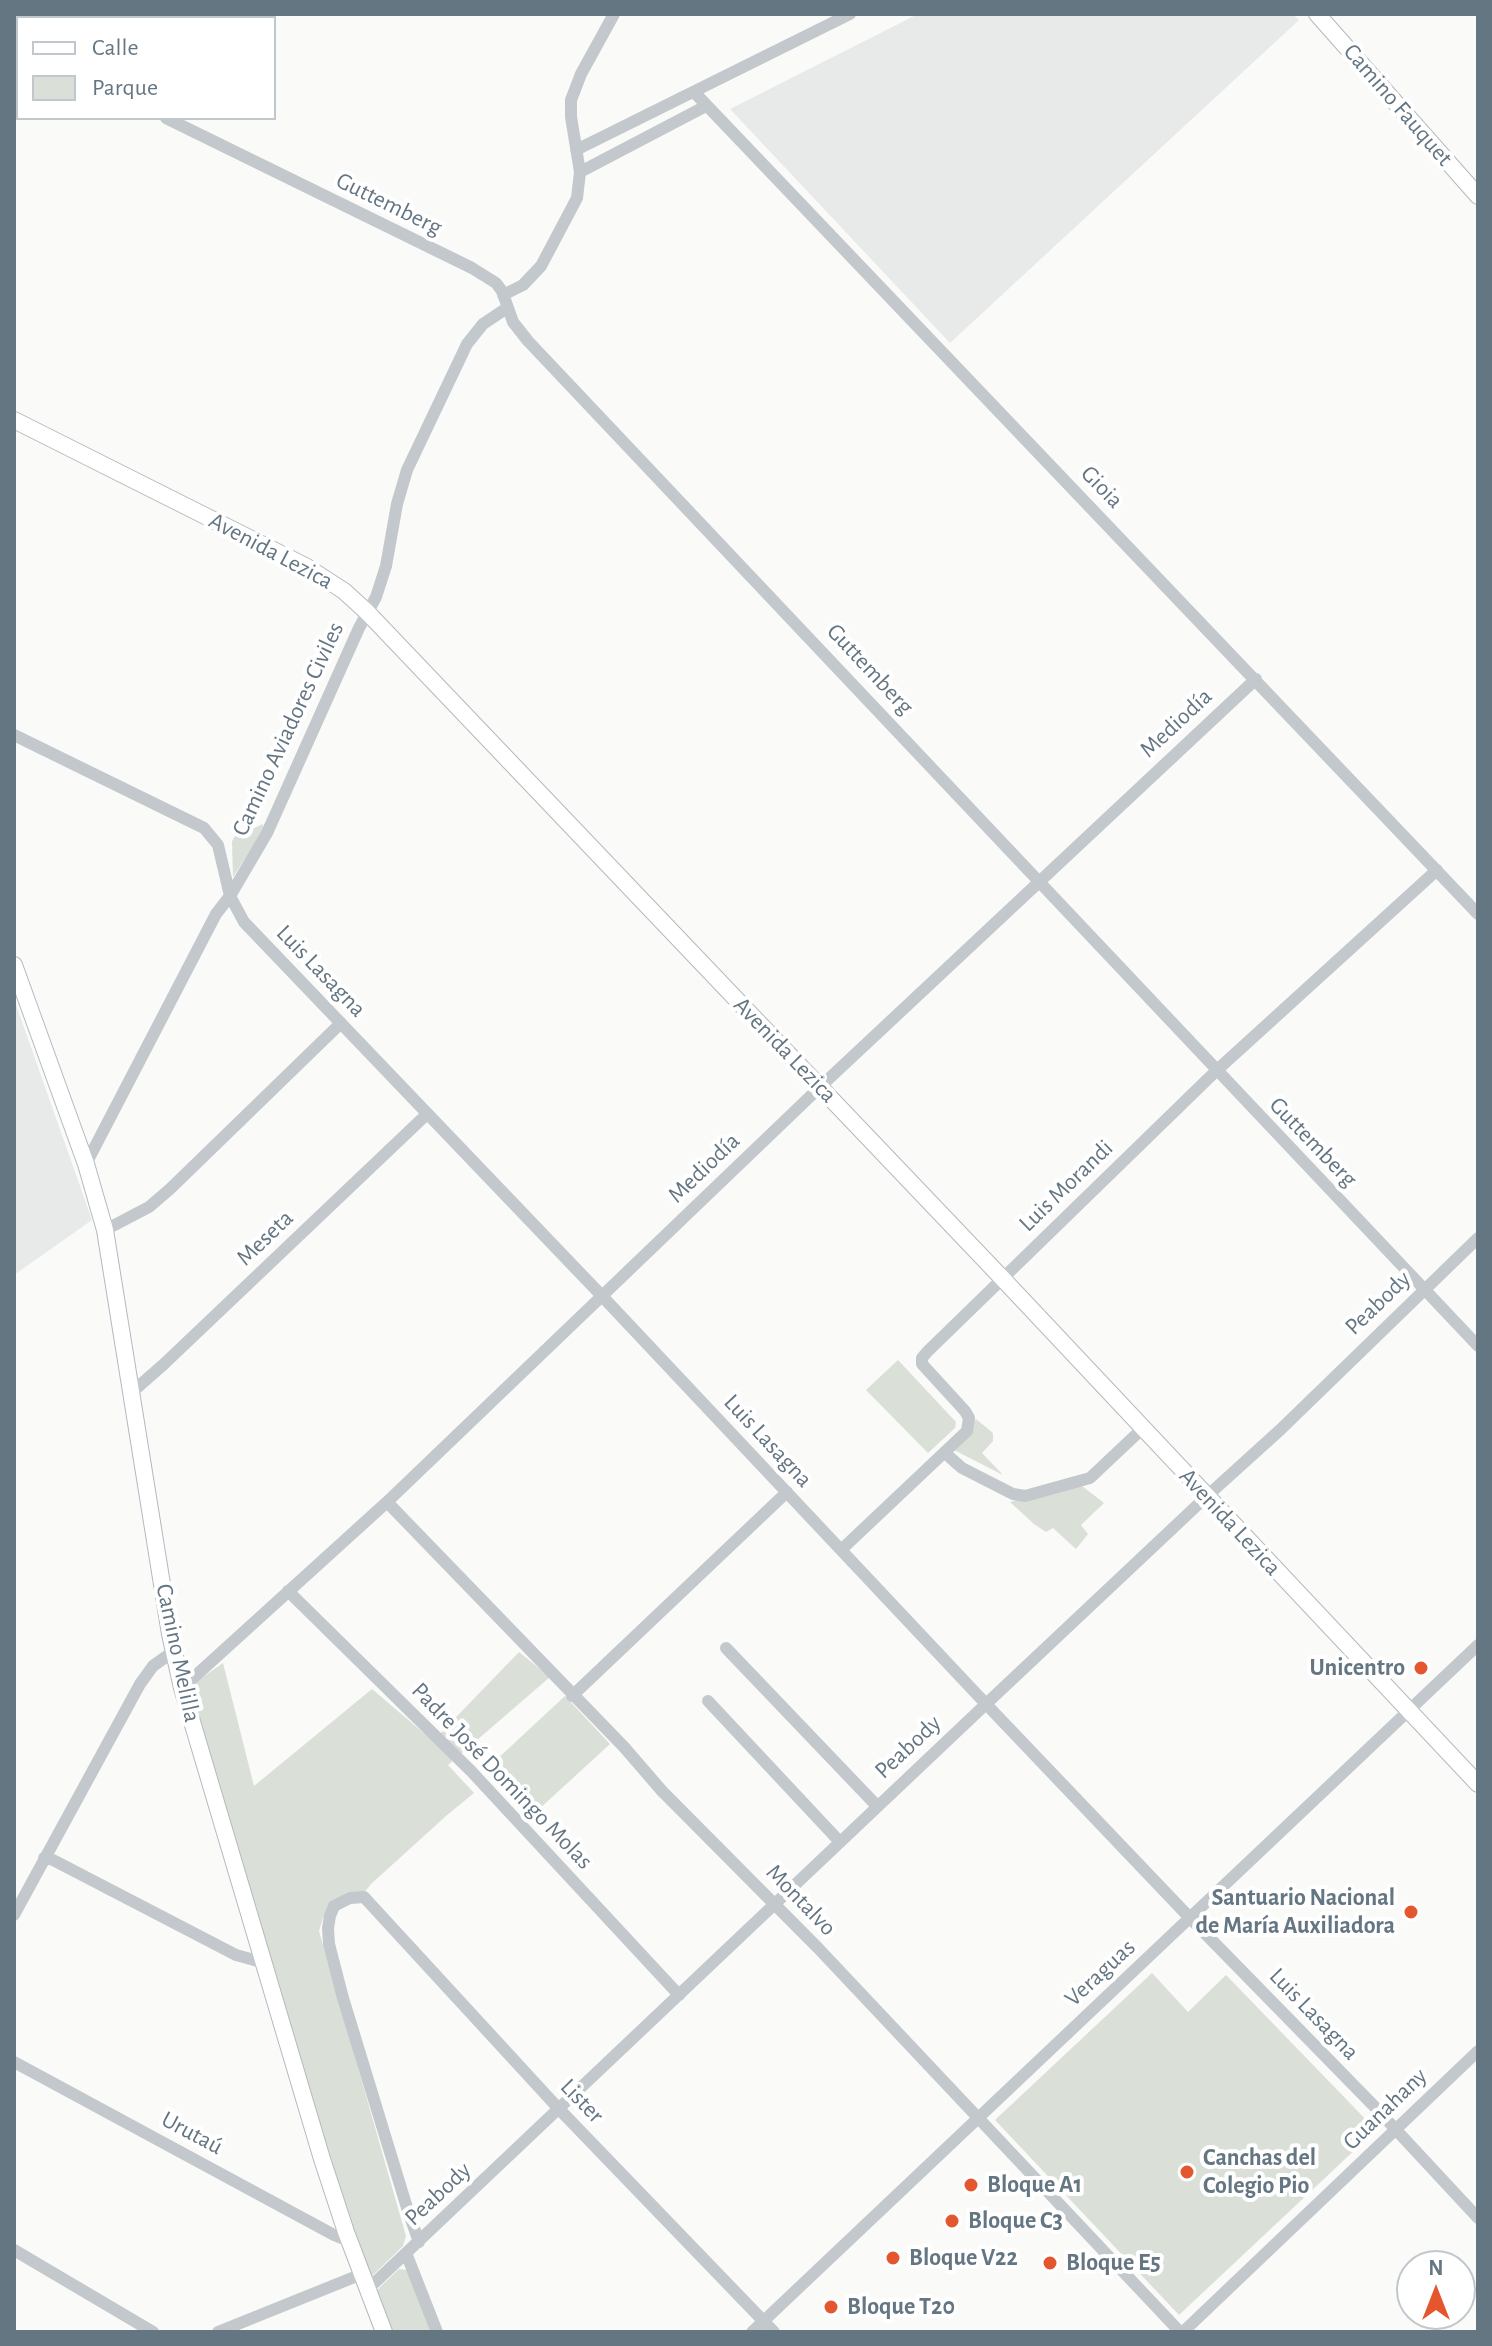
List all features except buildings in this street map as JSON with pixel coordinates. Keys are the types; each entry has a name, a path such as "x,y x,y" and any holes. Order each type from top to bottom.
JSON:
{"street":[{"path":"503,295 523,285 549,254 577,198 580,172 571,100 581,74 614,14"},
{"path":"576,150 850,14"},
{"name":"Camino Fauquet","path":"1317,14 1478,196"},
{"name":"Gioia","path":"694,92 1478,914"},
{"path":"580,172 706,106"},
{"name":"Guttemberg","path":"170,120 472,268 496,283 513,322 528,341 1478,1346"},
{"name":"Camino Aviadores Civiles","path":"86,1164 216,914 267,833 376,597 407,470 467,344 483,324 507,308"},
{"name":"Avenida Lezica","path":"14,420 307,567 344,591 367,612 1002,1278 1478,1784"},
{"name":"Mediodía","path":"182,1688 387,1502 820,1087 1256,679"},
{"name":"Luis Lasagna","path":"14,735 204,828 218,845 230,896 244,922 1478,2218"},
{"name":"Luis Morandi","path":"841,1550 967,1431 969,1418 922,1364 922,1358 1216,1071 1437,870"},
{"name":"Camino Melilla","path":"14,965 86,1164 105,1230 182,1688 322,2159 384,2332"},
{"path":"105,1230 149,1207 170,1189 341,1023"},
{"name":"Meseta","path":"131,1393 427,1114"},
{"name":"Peabody","path":"365,2282 419,2242 877,1806 1280,1430 1478,1238"},
{"path":"945,1453 962,1468 1013,1494 1025,1496 1090,1478 1142,1429"},
{"path":"572,1696 787,1492"},
{"name":"Montalvo","path":"387,1502 1182,2332"},
{"name":"Padre José Domingo Molas","path":"288,1591 471,1771 679,1995"},
{"name":"Veraguas","path":"752,2332 1478,1645"},
{"path":"726,1648 877,1806"},
{"path":"14,1915 140,1684 153,1666 174,1651"},
{"path":"708,1701 840,1842"},
{"path":"44,1858 236,1955 265,1963"},
{"name":"Lister","path":"419,2242 331,1951 328,1922 334,1906 350,1898 364,1897 559,2109 774,2332"},
{"name":"Guanahany","path":"1182,2332 1478,2051"},
{"name":"Urutaú","path":"14,2062 349,2241"},
{"path":"14,2250 153,2332"},
{"path":"406,2253 437,2332"},
{"path":"218,2332 365,2282"}],"shaded area":[{"path":"918,14 1292,14 1299,20 950,343 730,109"},
{"path":"14,999 92,1220 14,1275"}],"green space":[{"path":"263,824 253,846 233,877 234,837"},
{"path":"898,1360 956,1422 955,1428 928,1453 866,1390"},
{"path":"976,1419 993,1433 993,1441 982,1453 1003,1475 954,1450"},
{"path":"1082,1486 1104,1503 1081,1525 1088,1534 1076,1549 1053,1528 1046,1532 1034,1524 1010,1502"},
{"path":"519,1652 550,1677 448,1765 474,1793 364,1893 329,1909 319,1931 406,2236 403,2246 372,2276 368,2275 338,2200 190,1689 223,1663 254,1786 372,1689 433,1741"},
{"path":"565,1696 610,1744 538,1810 494,1762"},
{"name":"Canchas del Colegio Pio","path":"1152,1973 1188,2012 1226,1975 1376,2130 1179,2315 995,2120"},
{"path":"399,2269 407,2270 432,2332 387,2332 376,2291"}],"place":[{"name":"Unicentro","path":"1421,1668"},
{"name":"Santuario Nacional de María Auxiliadora","path":"1411,1912"},
{"name":"Canchas del Colegio Pio","path":"1187,2172"},
{"name":"Bloque A1","path":"971,2185"},
{"name":"Bloque C3","path":"952,2221"},
{"name":"Bloque V22","path":"893,2258"},
{"name":"Bloque E5","path":"1050,2263"},
{"name":"Bloque T20","path":"831,2307"}]}
